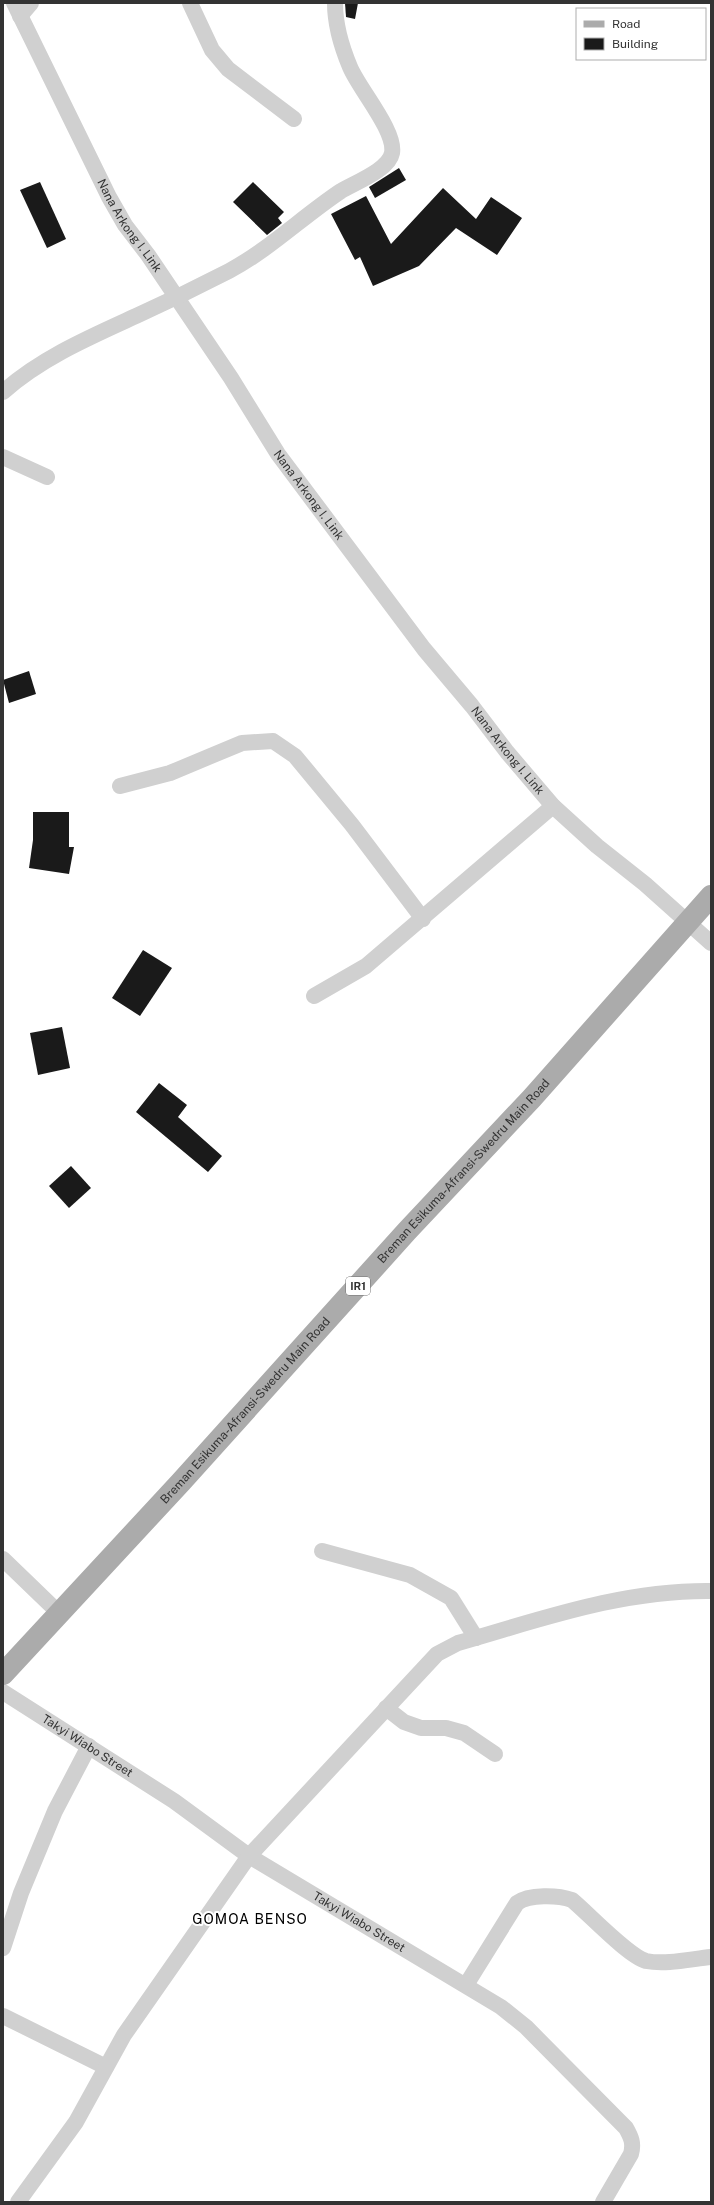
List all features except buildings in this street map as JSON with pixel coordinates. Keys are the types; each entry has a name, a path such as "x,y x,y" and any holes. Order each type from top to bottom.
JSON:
{"main road":[{"name":"Breman Esikuma-Afransi-Swedru Main Road","path":"3,1674 60,1614 407,1231 532,1098 689,923 711,896"}],"street":[{"path":"17,10 31,3"},
{"path":"190,3 212,50 228,69 294,119"},
{"path":"3,392 16,380 53,357 92,336 176,298 258,255 341,191 374,173 386,163 392,154 393,144 386,128 350,67 335,15 335,3"},
{"name":"Nana Arkong I. Link","path":"17,10 109,197 125,225 231,378 278,454 424,649 472,706 506,752 553,806 711,943"},
{"path":"3,456 47,477"},
{"path":"120,786 170,773 242,743 273,741 295,756 352,825 422,919"},
{"path":"314,996 366,966 553,806"},
{"path":"322,1551 410,1575 451,1598 476,1638"},
{"path":"3,1559 60,1614"},
{"path":"18,2202 76,2122 124,2035 249,1856 437,1654 458,1643 610,1600 687,1591 711,1591"},
{"name":"Takyi Wiabo Street","path":"3,1692 174,1801 249,1856 466,1985 514,2017 626,2128 633,2145 631,2154 603,2202"},
{"path":"386,1708 404,1722 421,1728 446,1728 464,1733 495,1754"},
{"path":"3,1948 21,1893 55,1811 89,1746"},
{"path":"466,1985 517,1904 528,1898 562,1898 572,1900 632,1954 644,1960 656,1962 711,1957"},
{"path":"3,2016 106,2066"}],"district":[{"name":"GOMOA BENSO","path":"250,1919"}]}
